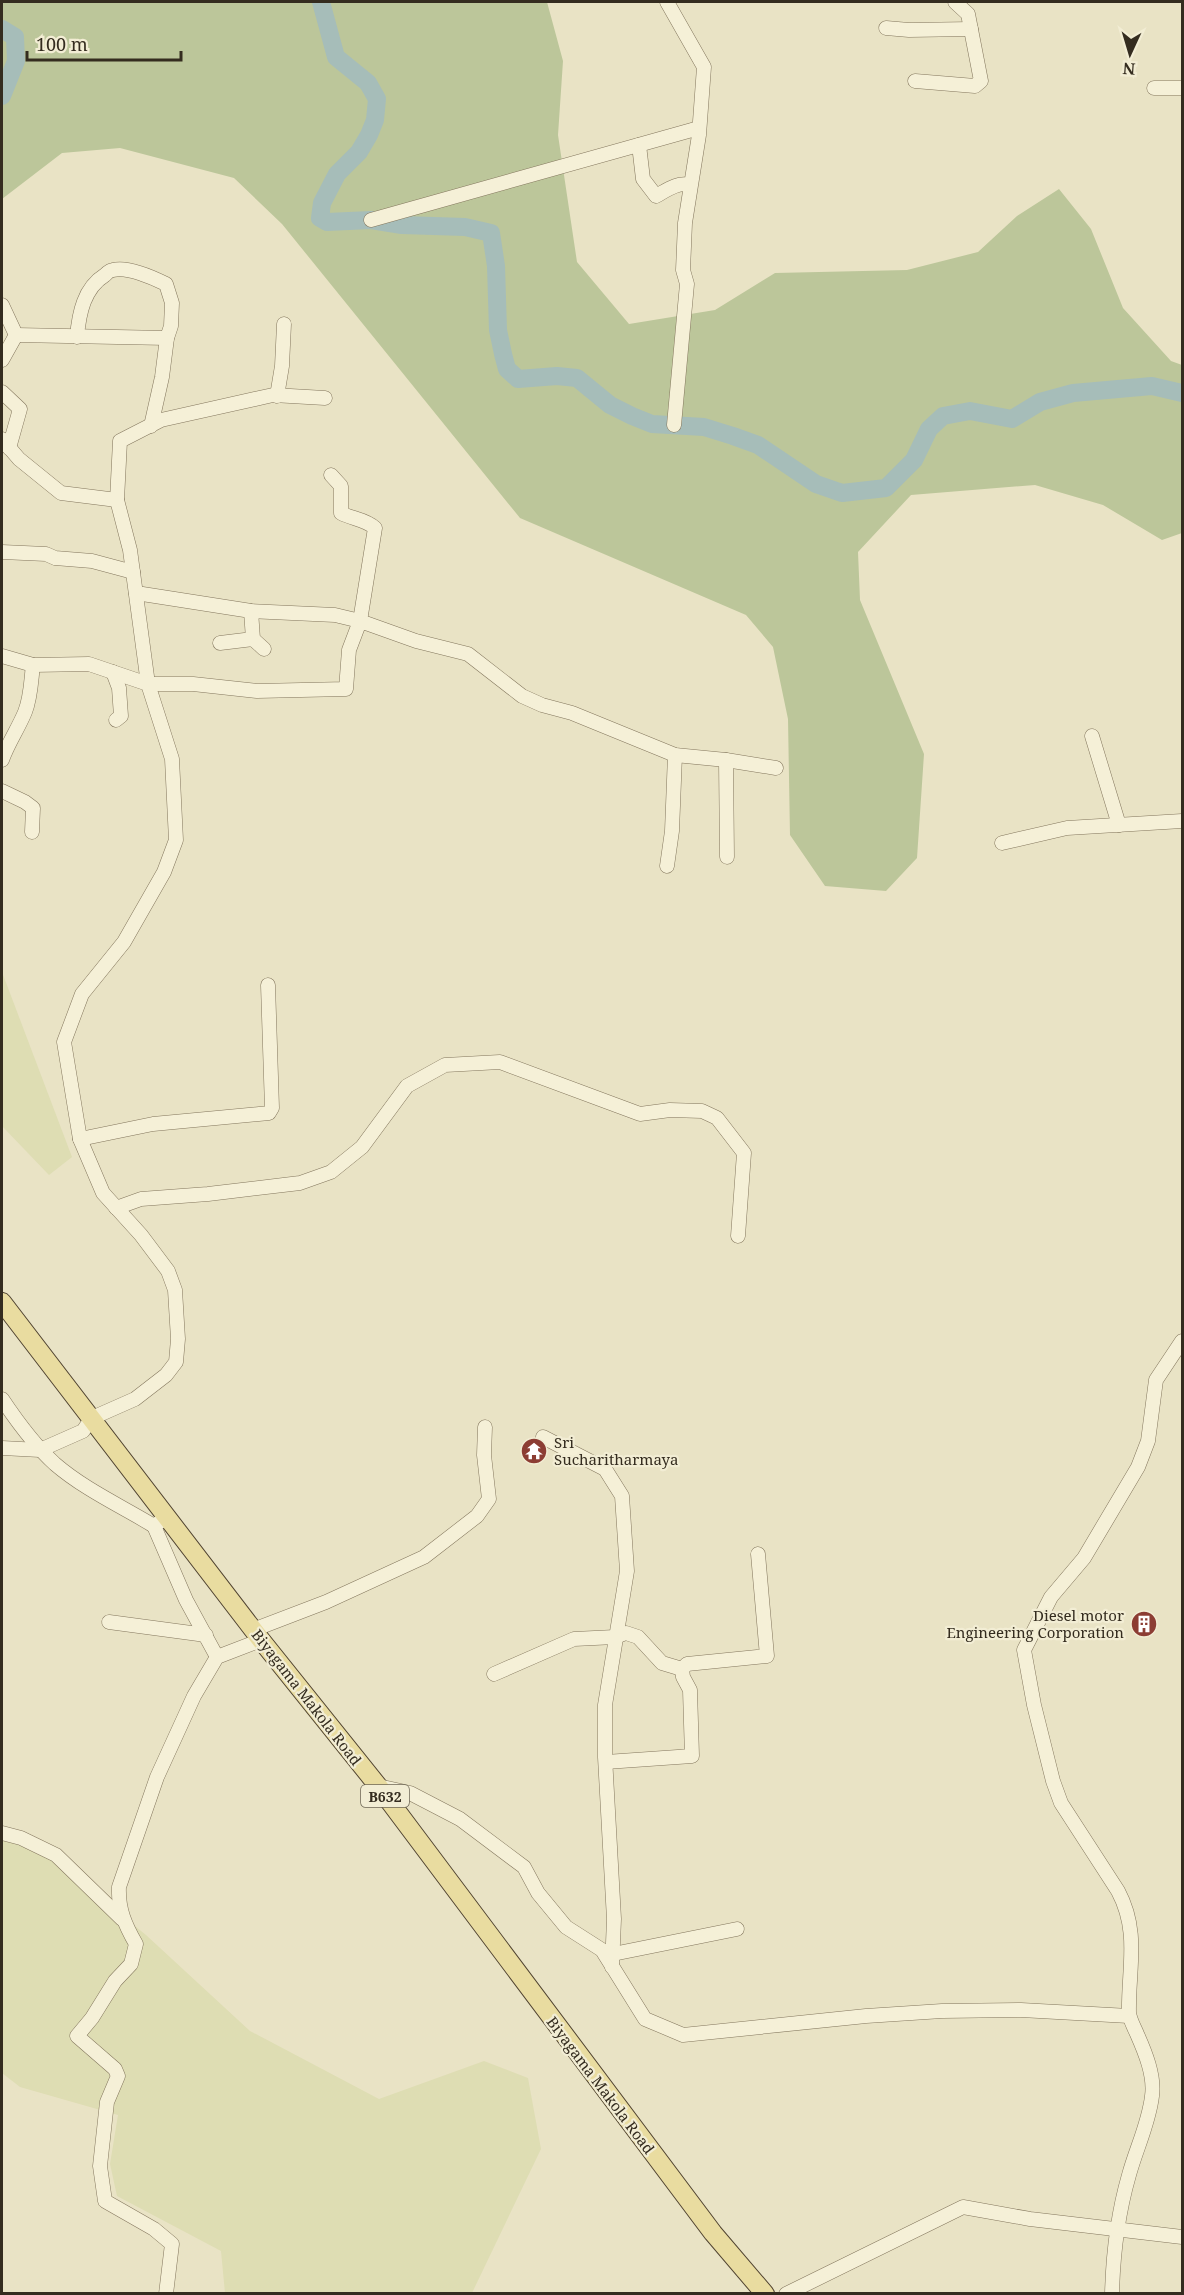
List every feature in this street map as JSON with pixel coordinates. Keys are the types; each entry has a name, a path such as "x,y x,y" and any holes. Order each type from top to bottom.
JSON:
{"main road":[{"name":"Biyagama Makola Road","path":"2,1302 92,1418 161,1522 257,1635 378,1786 713,2233 765,2294"}],"street":[{"path":"668,2 704,67 699,128 683,252 683,270 687,284 674,425"},
{"path":"915,81 975,86 981,81 968,15 955,2"},
{"path":"886,28 971,29"},
{"path":"1154,88 1182,88"},
{"path":"371,220 699,128"},
{"path":"639,145 644,179 656,196 682,183 690,185"},
{"path":"77,336 79,317 85,297 98,279 113,270 144,274 166,285 172,303 171,326 166,338 162,377 151,426"},
{"path":"2,305 16,335"},
{"path":"277,396 282,366 284,324"},
{"path":"16,335 166,338"},
{"path":"2,360 16,335"},
{"path":"2,392 20,409 5,443 19,459 61,493 117,500"},
{"path":"2,1448 40,1450 83,1431 92,1418 135,1399 166,1375 176,1362 178,1339 176,1290 168,1271 141,1235 103,1193 80,1139 64,1042 82,994 124,942 164,872 176,840 172,759 148,684 130,550 117,500 120,441 161,420 277,396 326,398"},
{"path":"2,656 33,665 89,664 148,684 193,684 257,691 346,688 349,650 360,621 375,528 369,523 342,513 341,486 331,475"},
{"path":"2,552 46,554 55,558 92,561 133,572"},
{"path":"136,592 251,611 335,615 360,621 416,641 468,654 522,696 542,705 572,713 675,756 726,760 776,768"},
{"path":"251,611 253,639 264,649"},
{"path":"220,643 253,639"},
{"path":"2,760 9,739 27,707 33,665"},
{"path":"113,672 118,688 121,716 116,720"},
{"path":"1092,736 1119,825"},
{"path":"667,866 672,831 675,756"},
{"path":"726,760 726,857"},
{"path":"2,792 33,808 32,832"},
{"path":"1002,843 1067,828 1182,821"},
{"path":"80,1139 153,1124 269,1113 272,1108 268,985"},
{"path":"116,1208 141,1199 300,1183 331,1172 362,1147 407,1086 445,1065 500,1062 640,1114 670,1110 702,1111 717,1118 744,1153 738,1236"},
{"path":"1112,2294 1117,2229 1128,2176 1140,2145 1152,2095 1151,2076 1144,2051 1129,2016 1132,1941 1125,1905 1061,1803 1053,1781 1034,1705 1024,1650 1052,1597 1084,1558 1138,1467 1148,1441 1156,1380 1182,1341"},
{"path":"2,1399 29,1438 75,1479 161,1522 186,1600 217,1657"},
{"path":"166,2294 172,2244 154,2229 105,2201 100,2166 107,2102 118,2076 115,2069 77,2036 92,2018 115,1981 131,1965 136,1944 118,1905 119,1887 157,1777 194,1696 217,1657 257,1635 424,1557 477,1516 489,1499 484,1455 485,1427"},
{"path":"543,1437 605,1469 622,1496 627,1571 605,1705 613,1960"},
{"path":"682,1669 687,1664 767,1656 758,1554"},
{"path":"109,1622 206,1635"},
{"path":"494,1674 574,1638 615,1637 626,1633 638,1637 662,1663 682,1669"},
{"path":"606,1762 692,1756 690,1690 683,1677 682,1669"},
{"path":"378,1786 410,1793 460,1819 524,1867 538,1893 566,1927 602,1950 613,1960 645,2019 683,2035 833,2019 942,2012 1021,2010 1129,2016"},
{"path":"2,1833 21,1838 56,1855 125,1922"},
{"path":"613,1960 737,1929"},
{"path":"786,2294 963,2207 1030,2219 1182,2237"}],"green space":[{"path":"2,2 547,2 563,61 558,135 577,262 629,324 715,310 775,273 907,270 978,252 1017,216 1059,189 1091,229 1123,308 1171,361 1182,365 1182,533 1162,540 1103,505 1035,485 911,495 858,552 860,600 924,754 917,858 886,891 825,886 790,835 788,719 773,647 746,615 520,518 282,224 234,178 120,148 62,153 2,199"},
{"path":"2,972 72,1157 49,1175 2,1126"},
{"path":"2,1840 17,1843 53,1860 146,1935 250,2031 379,2099 484,2061 528,2078 541,2149 472,2293 225,2293 221,2251 117,2196 110,2164 118,2115 20,2087 2,2073"}],"waterway":[{"path":"321,2 336,57 368,83 377,99 375,120 369,135 359,152 337,174 322,203 320,218 327,222 371,220 402,225 465,227 491,233 496,266 498,330 507,369 518,379 557,376 577,378 610,405 632,416 652,424 704,427 758,445 816,484 842,493 886,488 914,460 929,429 943,416 970,411 1012,419 1040,402 1073,393 1152,386 1182,393"},
{"path":"2,29 15,37 16,61 2,96"}],"place":[{"name":"Sri Sucharitharmaya","path":"534,1451"},
{"name":"Diesel motor Engineering Corporation","path":"1144,1624"}]}
